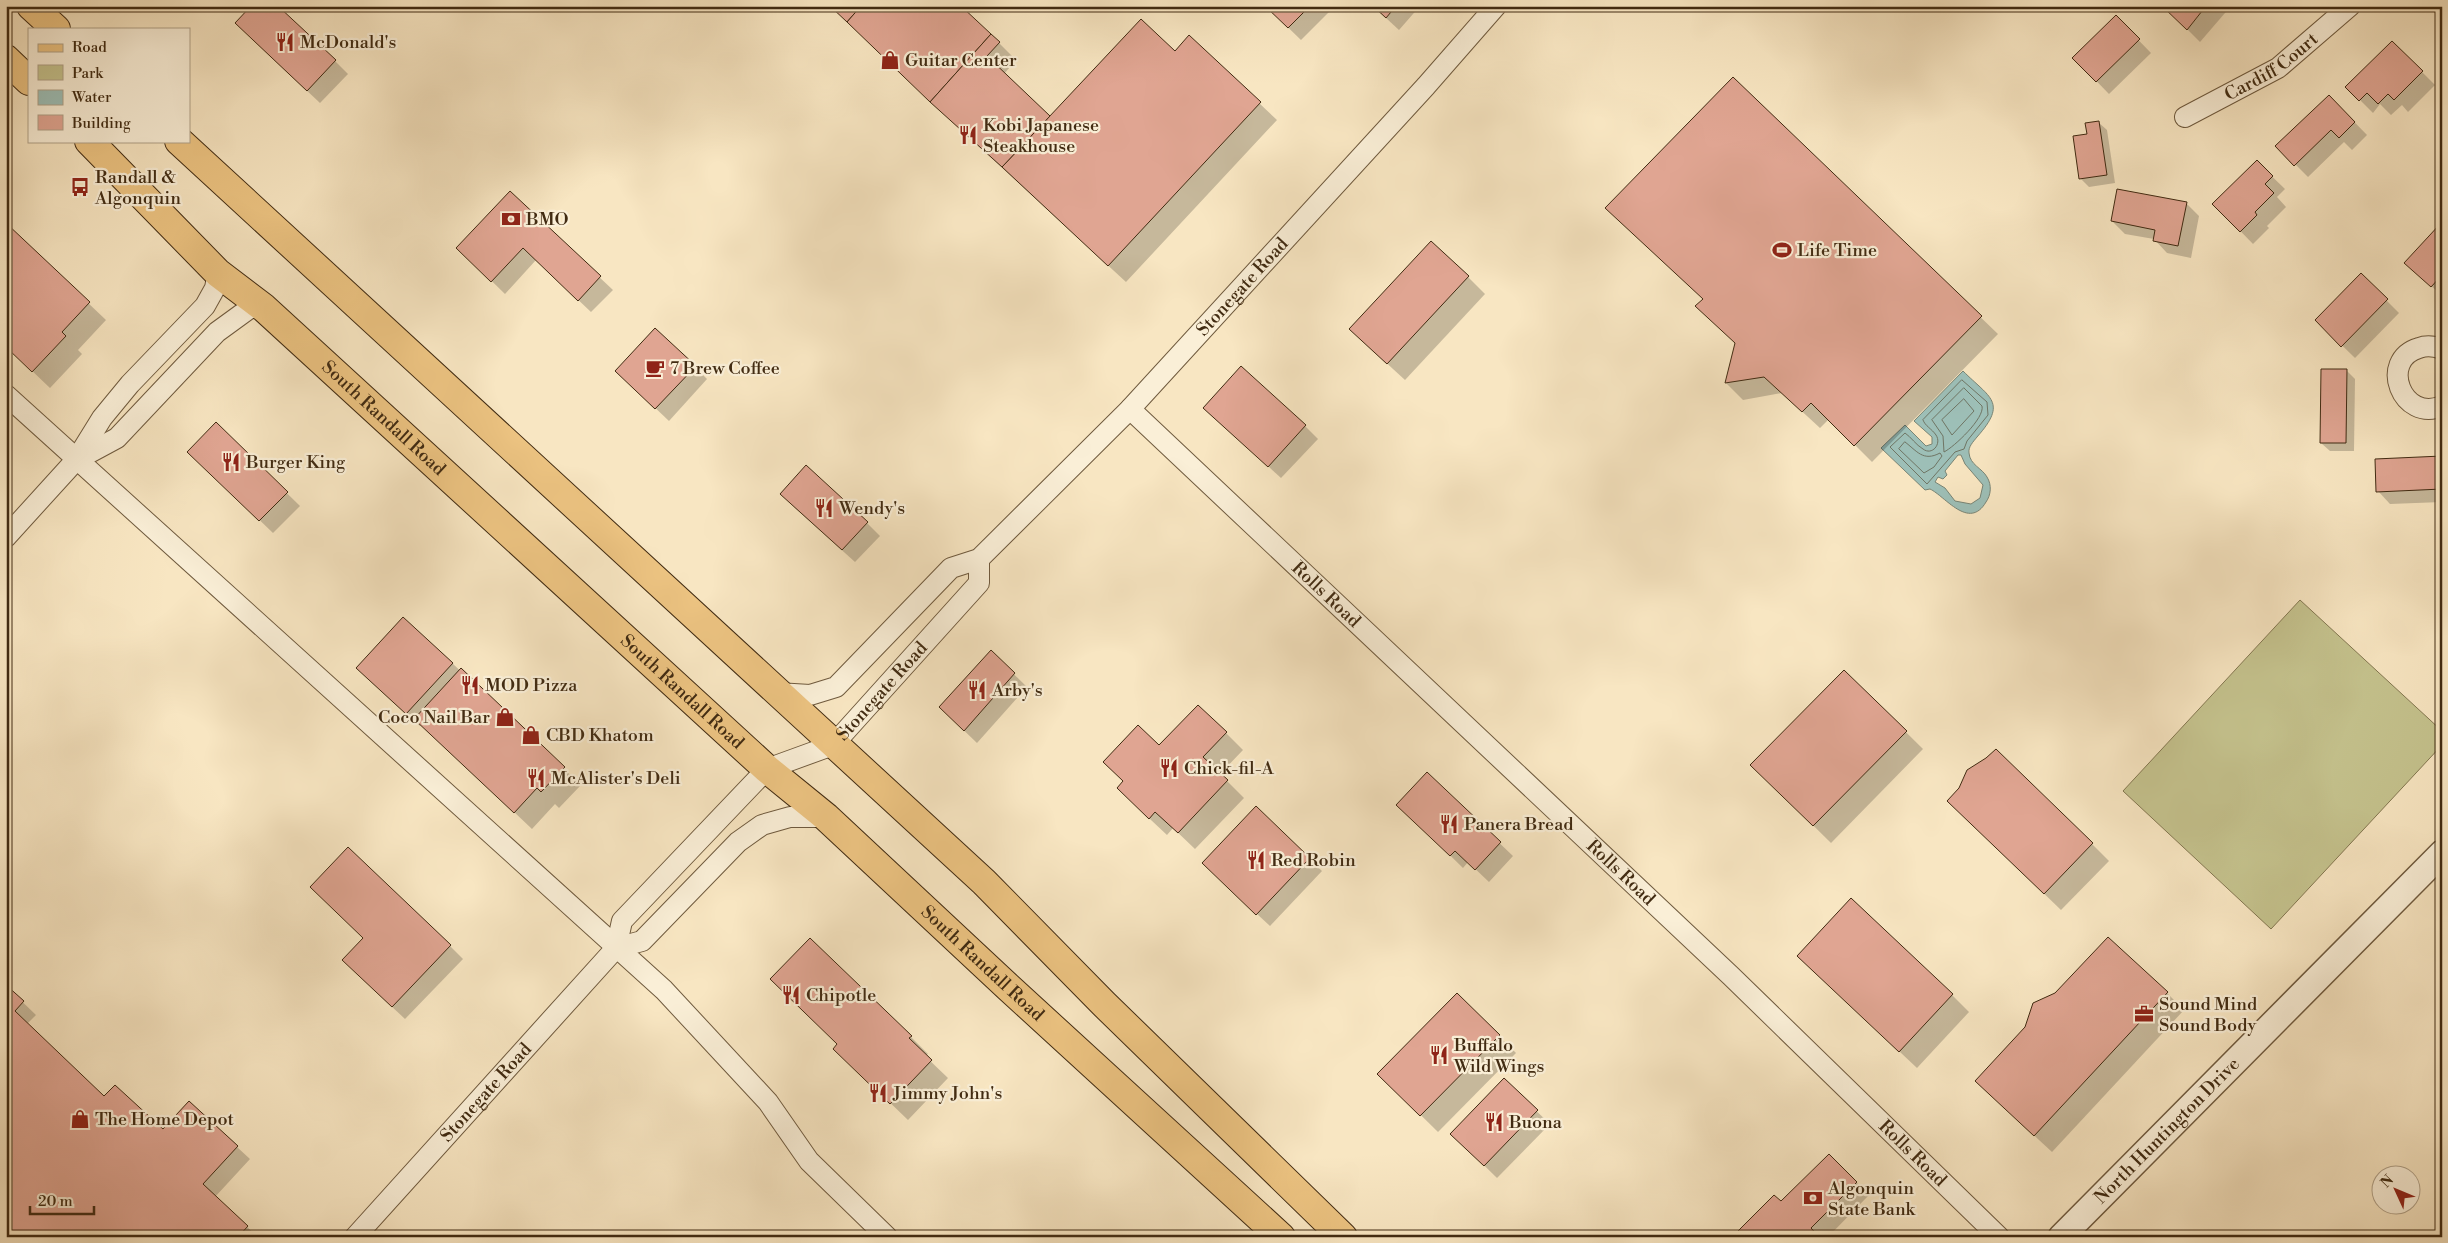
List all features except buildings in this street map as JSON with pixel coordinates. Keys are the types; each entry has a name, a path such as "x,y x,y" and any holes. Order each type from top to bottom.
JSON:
{"main road":[{"path":"31,6 55,28"},
{"path":"6,59 28,80"},
{"name":"South Randall Road","path":"90,142 218,273 264,308 767,769 826,816 1008,987 1281,1237"},
{"path":"180,142 984,882 1111,1011 1343,1237"}],"street":[{"name":"Stonegate Road","path":"777,693 810,695 836,686 951,568 979,559 1130,409 1426,86 1496,6"},
{"name":"Cardiff Court","path":"2185,117 2278,68 2350,6"},
{"path":"6,537 76,460 102,418 130,384 205,306 215,288 218,273"},
{"path":"76,460 117,438 217,332 250,308 264,308"},
{"path":"2442,349 2427,346 2407,354 2401,362 2397,383 2404,397 2416,407 2426,409 2442,406"},
{"path":"6,395 664,990 768,1102 809,1161 887,1237"},
{"name":"Rolls Road","path":"1130,409 1731,976 1999,1237"},
{"name":"Stonegate Road","path":"355,1237 616,948 622,921 767,769 833,745 979,583 979,559"},
{"path":"616,948 642,941 738,842 762,826 790,817 826,816"},
{"name":"North Huntington Drive","path":"2061,1237 2442,853"}],"green space":[{"path":"2300,600 2442,731 2442,745 2271,929 2123,791"}],"water":[{"path":"1963,371 1992,401 1992,416 1971,445 1969,451 1972,461 1985,474 1990,483 1989,496 1979,510 1972,513 1965,512 1957,509 1930,489 1925,490 1881,448 1905,425 1926,446 1932,444 1932,437 1914,421","holes":["1958,455 1961,455 1965,464 1983,485 1980,498 1971,504 1955,501 1945,488 1935,482 1938,477 1943,479 1947,475 1945,471"]}],"place":[{"name":"McDonald's","path":"285,42"},
{"name":"Guitar Center","path":"890,60"},
{"name":"Kobi Japanese Steakhouse","path":"968,135"},
{"name":"Randall & Algonquin","path":"80,187"},
{"name":"BMO","path":"511,219"},
{"name":"Life Time","path":"1782,250"},
{"name":"7 Brew Coffee","path":"655,368"},
{"name":"Burger King","path":"231,462"},
{"name":"Wendy's","path":"824,508"},
{"name":"MOD Pizza","path":"470,685"},
{"name":"Arby's","path":"977,690"},
{"name":"Coco Nail Bar","path":"505,717"},
{"name":"CBD Khatom","path":"531,735"},
{"name":"Chick-fil-A","path":"1169,768"},
{"name":"McAlister's Deli","path":"536,778"},
{"name":"Panera Bread","path":"1449,824"},
{"name":"Red Robin","path":"1256,860"},
{"name":"Chipotle","path":"791,995"},
{"name":"Sound Mind Sound Body","path":"2144,1014"},
{"name":"Buffalo Wild Wings","path":"1439,1055"},
{"name":"Jimmy John's","path":"878,1093"},
{"name":"The Home Depot","path":"80,1119"},
{"name":"Buona","path":"1494,1122"},
{"name":"Algonquin State Bank","path":"1813,1198"}]}
